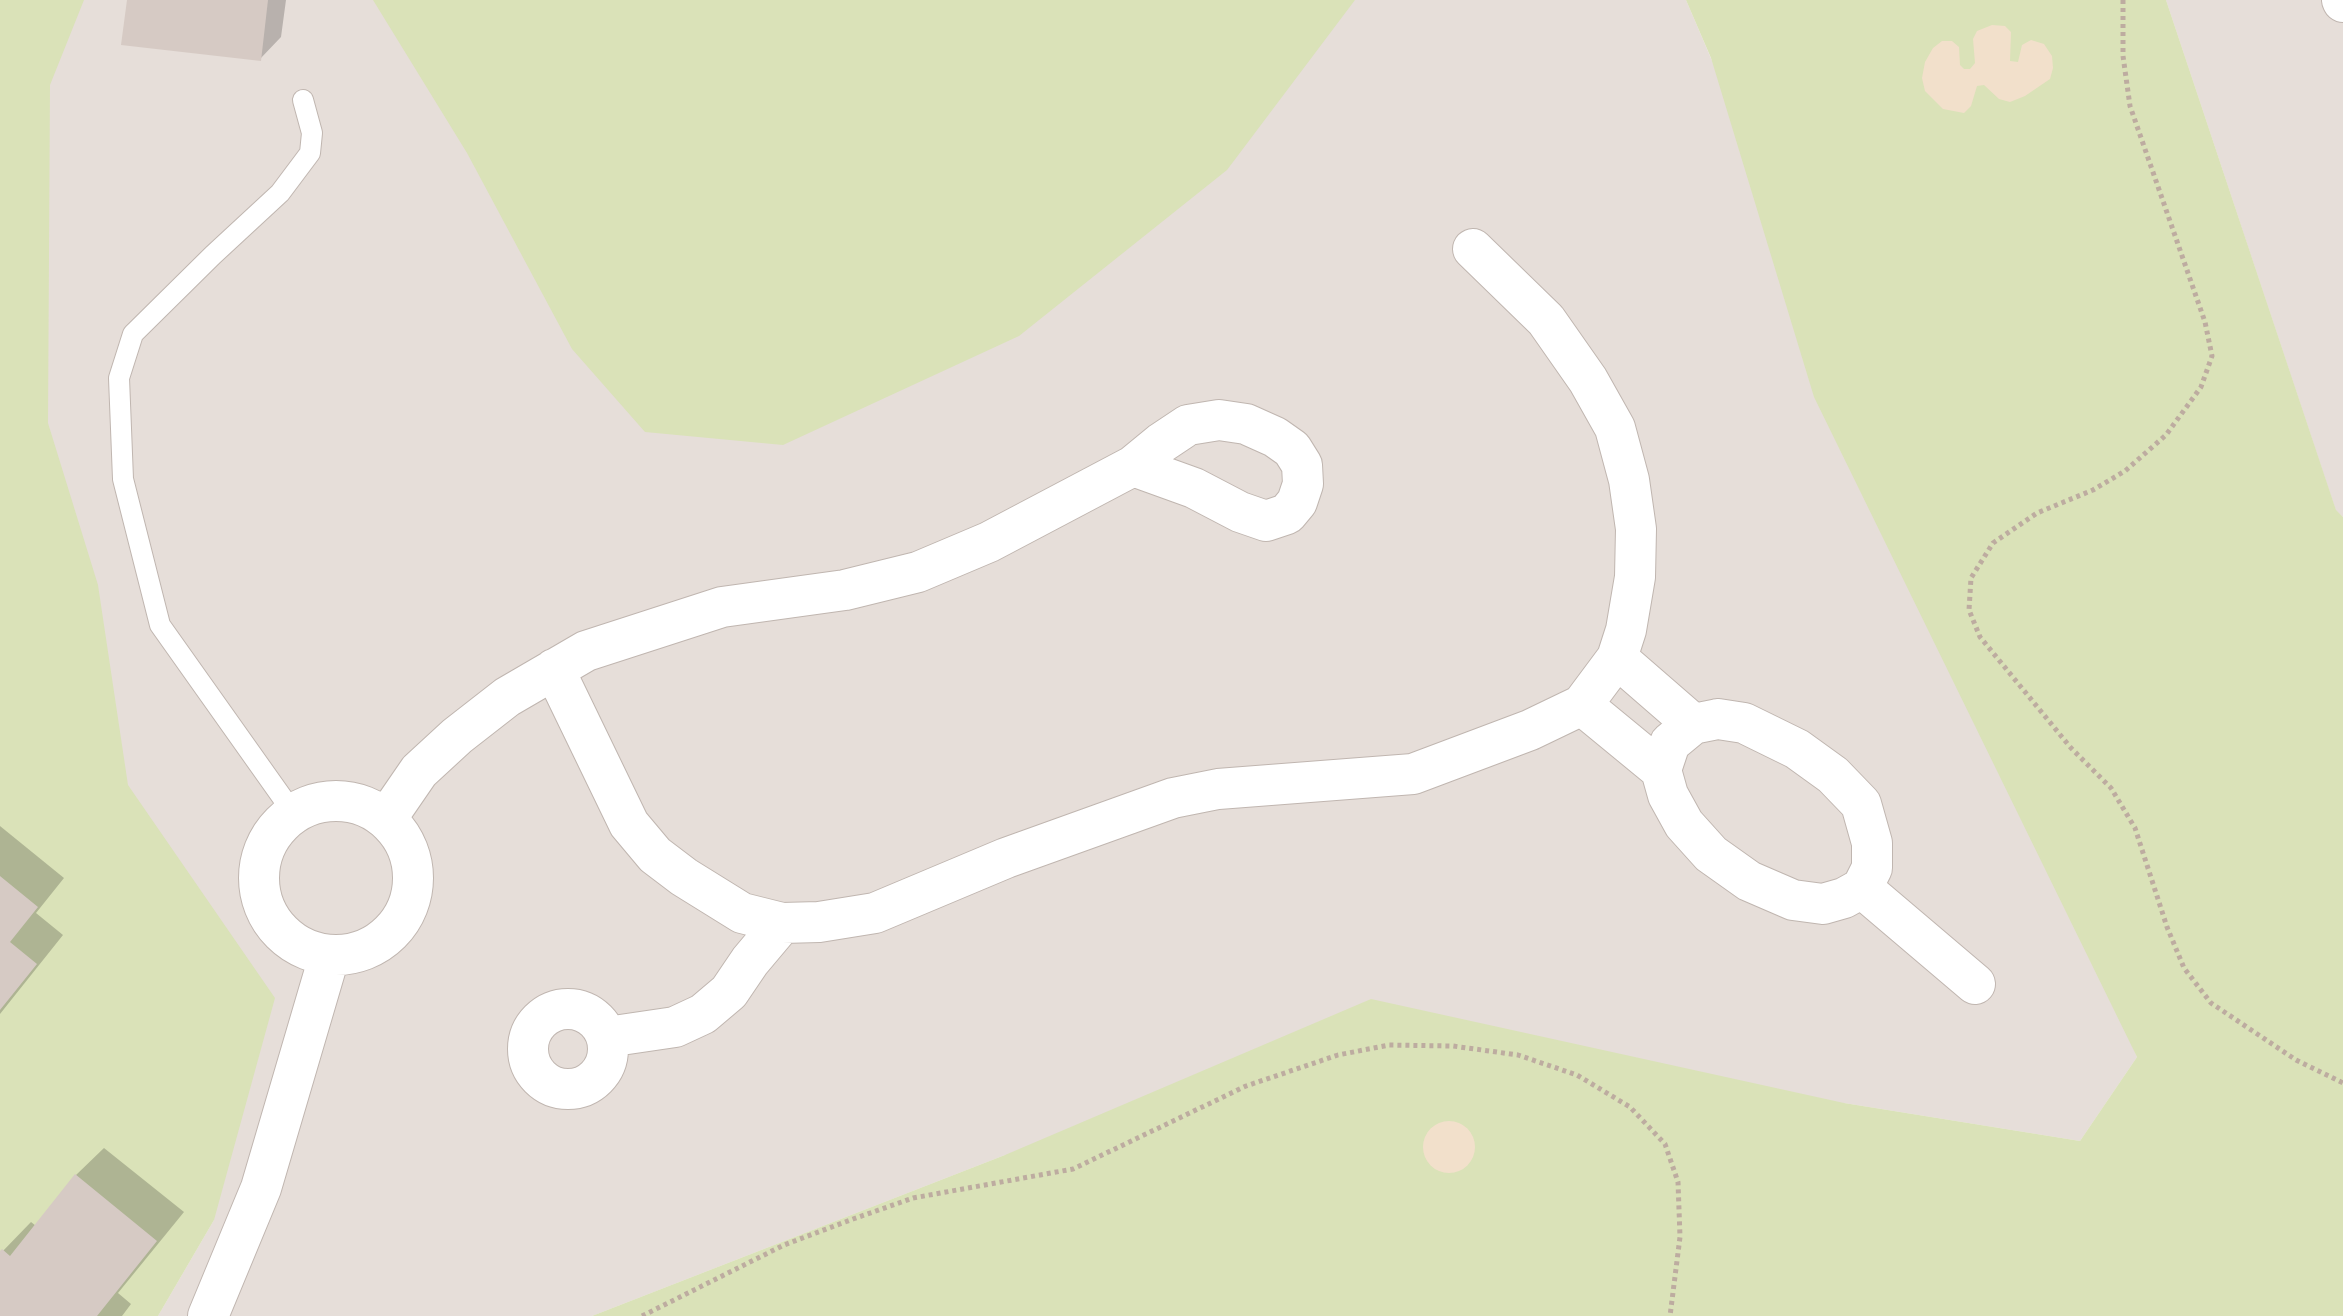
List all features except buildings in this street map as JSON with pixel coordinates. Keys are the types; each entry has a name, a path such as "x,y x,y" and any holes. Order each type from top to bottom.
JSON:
{"street":[{"path":"554,669 629,824 655,855 742,913 782,923 819,922 875,913 1006,858 1173,798 1218,789 1413,774 1518,735 1582,705 1617,658 1643,580 1629,480 1615,428 1588,380 1546,320 1473,249"},
{"path":"386,819 419,771 457,736 507,697 586,651 722,607 845,590 918,572 989,542 1133,466"},
{"path":"1617,658 1693,724"},
{"path":"1582,705 1661,770"},
{"path":"1718,719 1744,723 1797,749 1833,775 1861,804 1872,843 1872,868 1862,888 1844,898 1823,904 1793,900 1749,881 1711,854 1684,824 1668,795 1661,770 1670,743 1693,724 1718,719"},
{"path":"339,800 365,806 386,819 402,838 412,862 413,887 406,912 392,932 371,947 329,957 298,946 278,930 265,908 259,883 262,857 273,834 294,814 314,804 339,800"},
{"path":"1862,888 1975,984"},
{"path":"607,1037 675,1027 703,1014 729,992 782,923"},
{"path":"208,1316 261,1188 329,957"}],"lane":[{"path":"294,814 160,625 123,479 119,378 133,334 280,193 310,153 312,133 303,100"}],"path":[{"path":"2123,0 2123,56 2130,106 2205,322 2212,356 2201,387 2166,435 2125,471 2093,490 2037,513 1993,543 1971,578 1969,610 1980,637 2071,748 2111,788 2135,828 2167,927 2184,968 2211,1003 2296,1060 2343,1083"},
{"path":"642,1316 784,1245 853,1219 913,1198 1073,1169 1246,1086 1338,1055 1389,1045 1453,1046 1518,1055 1577,1075 1630,1107 1665,1144 1678,1182 1680,1237 1670,1316"}],"shaded area":[{"path":"0,0 1686,0 2137,1057 2080,1141 1844,1103 1005,1155 592,1316 158,1316 214,1220 0,620"},
{"path":"2166,0 2343,0 2343,517 2336,511"}],"green space":[{"path":"0,0 84,0 50,85 48,423 98,585 128,785 275,998 214,1220 158,1316 0,1316"},
{"path":"373,0 1355,0 1227,170 1019,336 783,445 645,432 572,349 467,153"},
{"path":"1686,0 2166,0 2336,510 2343,517 2343,1316 592,1316 1005,1155 1371,999 1844,1103 2080,1141 2137,1057 1814,397 1711,58"}],"sand":[{"path":"1992,25 2005,26 2011,32 2010,61 2018,62 2022,45 2031,40 2044,44 2052,56 2050,79 2010,102 1999,99 1984,85 1977,86 1971,106 1964,113 1943,109 1925,91 1922,78 1925,62 1933,48 1942,41 1952,41 1959,47 1960,65 1970,69 1975,63 1973,39 1977,31"},
{"path":"1449,1121 1467,1129 1475,1147 1467,1165 1449,1173 1431,1165 1423,1147 1431,1129"}]}
